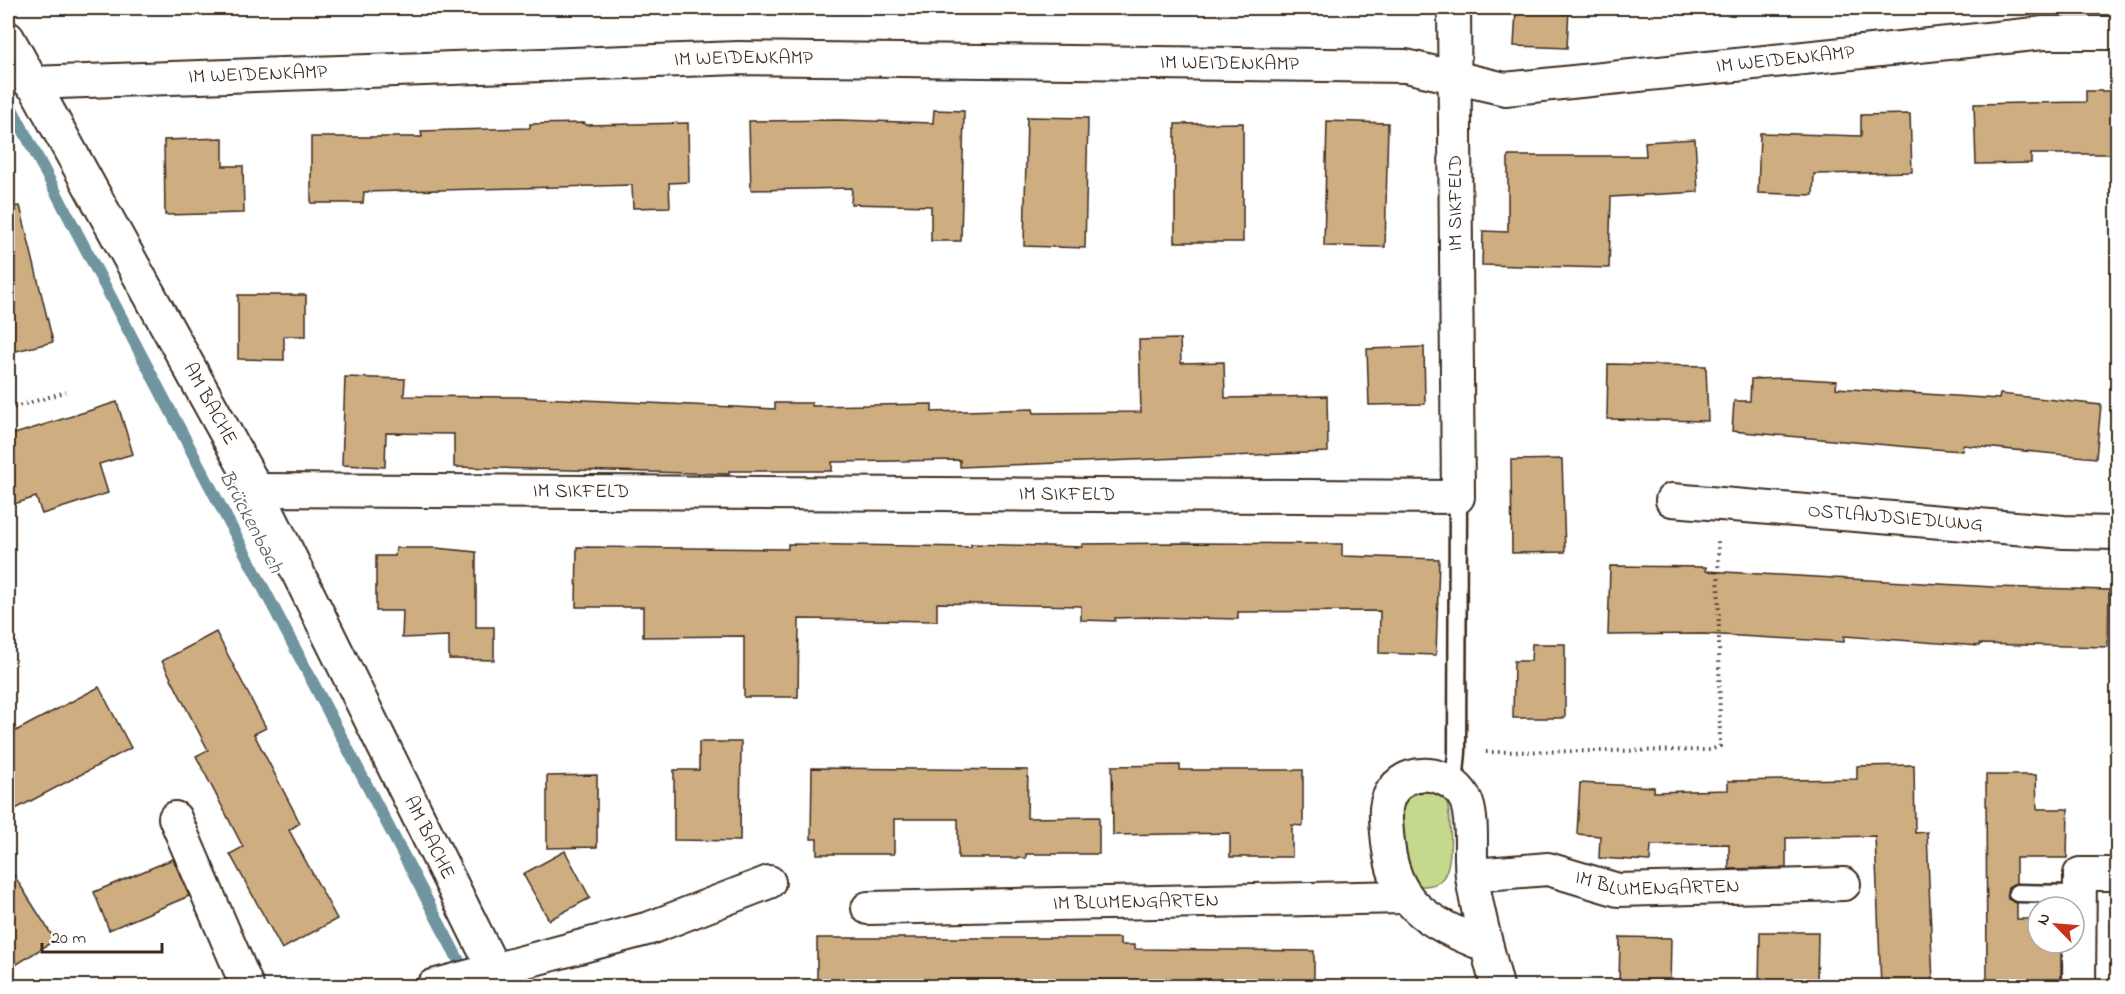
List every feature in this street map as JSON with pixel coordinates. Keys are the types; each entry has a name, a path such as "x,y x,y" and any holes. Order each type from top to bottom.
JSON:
{"street":[{"path":"1454,8 1455,76"},
{"name":"IM WEIDENKAMP","path":"30,83 739,58 1406,66 1505,89 2044,33 2118,33"},
{"name":"AM BACHE","path":"8,38 30,83 257,490 498,979"},
{"name":"IM SIKFELD","path":"257,490 1458,497 1455,76"},
{"name":"OSTLANDSIEDLUNG","path":"1672,500 2064,532 2118,533"},
{"path":"1486,946 1439,924 1404,897 1390,865 1386,806 1390,793 1408,777 1424,774 1439,776 1454,785 1466,802 1472,875 1486,946 1497,987"},
{"path":"175,818 247,987"},
{"name":"IM BLUMENGARTEN","path":"1472,875 1548,869 1618,890 1844,884"},
{"path":"2079,987 2080,874 2118,874"},
{"path":"433,987 498,979 650,928 769,882"},
{"name":"IM BLUMENGARTEN","path":"868,908 1404,897"}],"lane":[{"path":"1454,785 1457,752 1458,497"},
{"path":"2017,893 2080,894"}],"path":[{"path":"8,409 66,392"},
{"path":"1457,752 1711,750 1720,746 1717,503"}],"green space":[{"path":"1428,791 1446,799 1450,829 1450,854 1445,875 1440,881 1431,885 1413,886 1403,871 1401,808 1410,795"}],"building":[{"path":"1520,8 1569,8 1567,48 1514,46 1516,10"},
{"path":"2086,91 2118,91 2118,154 2031,154 2031,163 1976,164 1974,104 2086,102"},
{"path":"934,110 964,111 961,241 931,241 931,206 851,204 852,188 751,190 749,121 840,120 933,123"},
{"path":"1910,114 1912,172 1814,174 1813,195 1758,193 1760,133 1861,136 1861,115"},
{"path":"1027,117 1088,118 1085,248 1024,246"},
{"path":"1327,121 1388,123 1385,247 1324,246"},
{"path":"585,123 585,125 688,123 689,182 669,183 670,207 633,208 632,185 364,192 363,203 311,203 311,137 422,137 421,131 530,128 530,124"},
{"path":"1243,123 1243,242 1175,242 1175,124"},
{"path":"223,138 223,166 243,166 244,213 165,215 164,140"},
{"path":"1695,139 1698,192 1611,197 1609,268 1482,265 1483,231 1508,232 1508,156 1646,156 1645,142"},
{"path":"20,206 53,342 8,353 8,207"},
{"path":"238,295 306,295 306,336 284,336 284,360 238,359"},
{"path":"1180,339 1181,363 1224,362 1225,398 1327,396 1328,452 960,467 960,460 832,462 832,471 729,471 729,474 454,467 454,434 386,433 385,467 342,465 345,377 405,379 404,396 520,397 775,409 775,403 812,403 812,406 932,404 932,412 1033,409 1034,413 1141,412 1139,340"},
{"path":"1424,347 1425,404 1369,405 1367,349"},
{"path":"1608,364 1706,366 1708,421 1607,419"},
{"path":"1787,378 1837,381 1836,388 1999,399 2000,394 2101,405 2096,458 1963,445 1962,451 1732,431 1734,401 1750,401 1751,379"},
{"path":"117,402 133,454 99,464 108,493 42,514 36,497 8,506 8,436"},
{"path":"1562,459 1565,552 1512,553 1511,460"},
{"path":"788,544 971,547 971,544 1082,547 1082,544 1342,544 1342,556 1439,559 1436,655 1379,653 1380,611 1238,612 1238,619 1149,617 1115,618 1115,621 1081,620 1081,606 937,603 937,621 799,619 798,697 744,697 744,636 643,637 643,607 576,607 577,547 788,549"},
{"path":"396,548 436,548 476,552 476,627 494,627 494,660 449,659 449,636 402,638 403,611 376,611 376,556 395,556"},
{"path":"1610,566 1706,567 1706,571 1993,587 2109,590 2108,647 1979,644 1979,646 1844,636 1844,642 1704,634 1608,635"},
{"path":"216,632 266,728 254,734 300,823 289,830 337,919 282,949 230,854 243,847 196,756 208,750 162,661"},
{"path":"1532,644 1565,644 1565,718 1513,718 1514,661 1531,661"},
{"path":"99,687 131,748 8,813 8,735"},
{"path":"699,742 741,742 740,841 674,840 674,770 699,770"},
{"path":"1180,765 1180,770 1303,770 1303,826 1292,825 1292,857 1230,857 1230,833 1113,835 1112,766"},
{"path":"1914,765 1915,833 1927,832 1933,984 1930,987 1881,987 1875,836 1786,838 1786,868 1729,869 1729,844 1651,845 1650,861 1599,858 1600,836 1577,834 1580,783 1654,787 1654,792 1728,790 1728,781 1857,779 1857,766"},
{"path":"812,768 1028,770 1027,818 1099,817 1099,854 1026,854 1026,858 958,858 958,819 894,819 894,854 817,854 817,839 811,839"},
{"path":"597,775 597,847 547,848 547,776"},
{"path":"1986,775 2036,775 2037,809 2068,809 2067,858 2016,858 2016,883 2008,887 2007,892 2008,899 2017,903 2017,919 2026,919 2026,955 2061,955 2061,984 1987,984"},
{"path":"565,851 590,898 549,920 523,874"},
{"path":"173,859 189,896 109,930 94,892"},
{"path":"8,866 55,940 8,970"},
{"path":"1760,932 1818,932 1817,987 1759,987"},
{"path":"1620,937 1671,938 1670,987 1619,987"},
{"path":"817,938 1120,938 1120,945 1135,945 1135,949 1314,951 1314,987 817,987"}],"waterway":[{"name":"Brückenbach","path":"8,101 459,961"}]}
